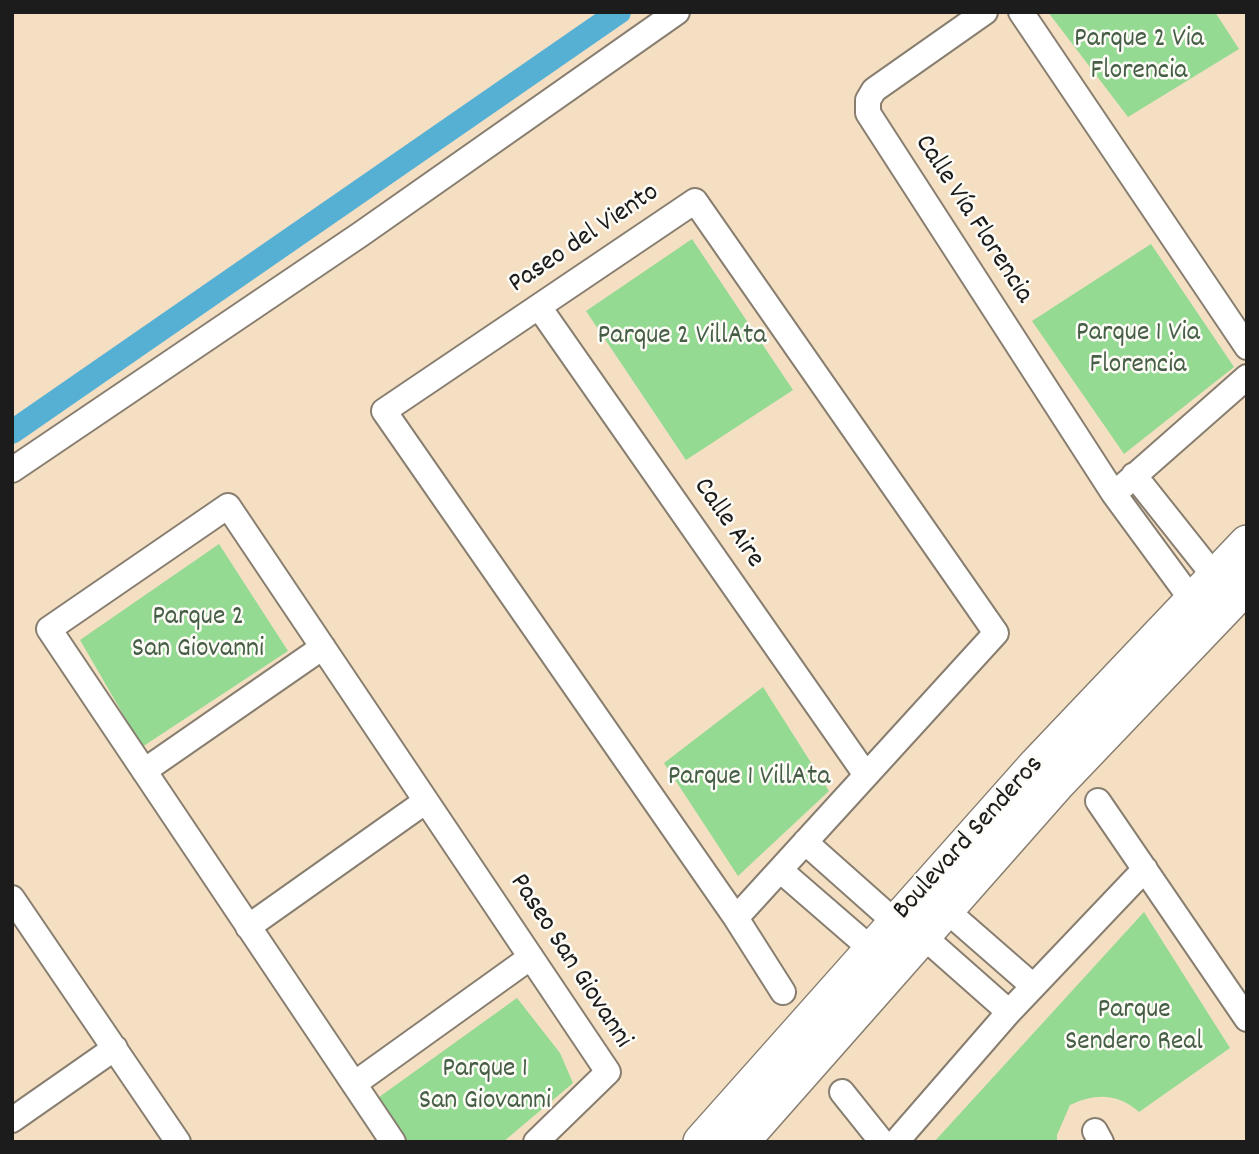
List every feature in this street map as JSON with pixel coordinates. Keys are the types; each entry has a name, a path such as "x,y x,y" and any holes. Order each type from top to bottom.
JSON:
{"main road":[{"name":"Boulevard Senderos","path":"701,1142 829,1020 1047,774 1219,596 1247,543"},
{"name":"Boulevard Senderos","path":"741,1142 829,1020 870,948 946,910 1047,774"}],"street":[{"path":"12,470 361,234 677,12"},
{"name":"Calle Vía Florencia","path":"985,12 874,90 868,100 868,113 1114,494 1219,596"},
{"path":"1021,12 1247,347"},
{"name":"Paseo del Viento","path":"736,918 996,633 695,201 384,411 736,918 783,992"},
{"name":"Calle Aire","path":"539,307 866,775"},
{"path":"1114,494 1247,377"},
{"path":"1135,475 1219,596"},
{"name":"Paseo San Giovanni","path":"393,1142 48,629 228,506 608,1072 536,1142"},
{"path":"144,771 323,647"},
{"path":"248,927 426,801"},
{"path":"1098,801 1247,1019"},
{"path":"806,842 1009,1012"},
{"path":"896,1142 1009,1012 1145,869"},
{"path":"780,870 870,948"},
{"path":"15,907 178,1142"},
{"path":"946,910 1033,986"},
{"path":"354,1084 531,957"},
{"path":"12,1120 114,1048"},
{"path":"842,1092 882,1142"}],"green space":[{"name":"Parque 2 Via Florencia","path":"1048,12 1215,12 1239,49 1128,117"},
{"name":"Parque 2 VillAta","path":"692,239 793,390 686,460 586,311"},
{"name":"Parque 1 Via Florencia","path":"1151,244 1234,367 1124,454 1032,321"},
{"name":"Parque 2 San Giovanni","path":"219,544 288,651 142,747 80,640"},
{"name":"Parque 1 VillAta","path":"763,687 829,791 738,876 664,763"},
{"name":"Parque Sendero Real","path":"1144,912 1230,1048 1139,1112 1123,1101 1106,1097 1088,1098 1070,1105 1057,1135 1057,1142 934,1142"},
{"name":"Parque 1 San Giovanni","path":"517,998 560,1053 573,1083 503,1142 407,1142 375,1100"}],"waterway":[{"path":"12,432 619,12"}]}
